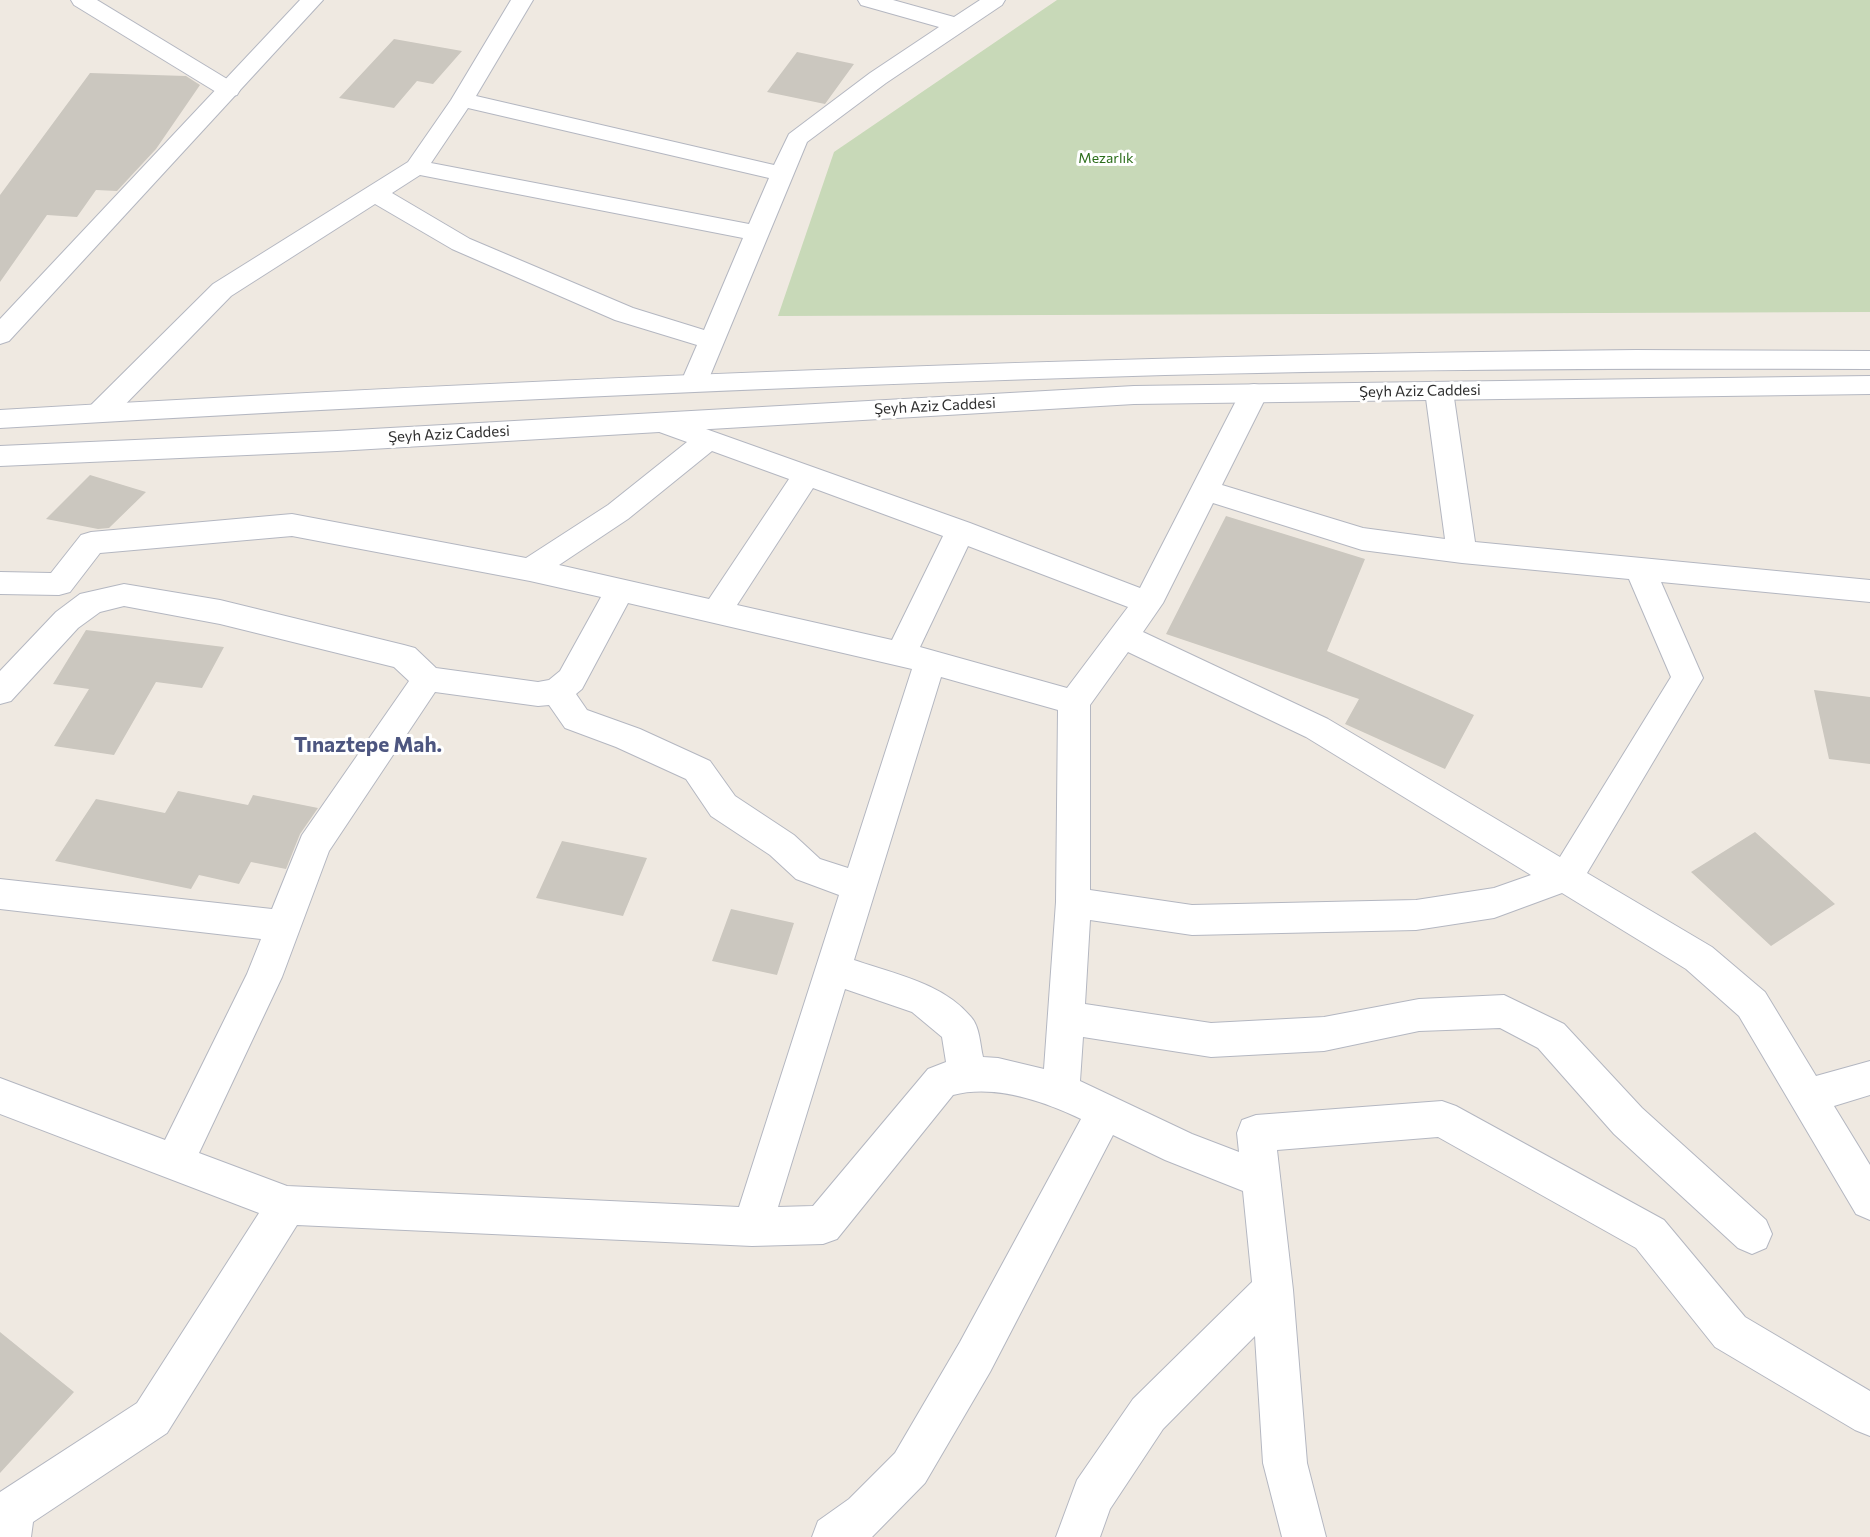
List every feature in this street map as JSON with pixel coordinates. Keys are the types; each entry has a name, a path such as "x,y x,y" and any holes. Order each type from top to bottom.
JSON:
{"street":[{"path":"82,0 229,90"},
{"path":"101,412 222,290 416,167 462,100 522,0"},
{"path":"869,0 957,25"},
{"path":"695,382 797,139 879,78 994,0"},
{"path":"0,335 309,1"},
{"path":"462,100 783,174"},
{"path":"416,167 757,233"},
{"path":"374,193 461,244 624,314 712,341"},
{"name":"Şeyh Aziz Caddesi","path":"0,418 560,387 1142,365 1737,359 1870,360"},
{"name":"Şeyh Aziz Caddesi","path":"0,456 337,441 1134,395 1870,385"},
{"path":"1439,391 1462,552"},
{"path":"1061,1091 1073,902 1074,702 1148,603 1254,393"},
{"path":"662,422 960,531 1148,603"},
{"path":"530,570 618,512 709,439"},
{"path":"717,612 807,475"},
{"path":"1205,490 1362,539 1462,552 1870,591"},
{"path":"0,583 59,584 92,543 291,525 530,570 717,612 916,658 1074,702"},
{"path":"752,1227 859,887 916,658 960,531"},
{"path":"1073,902 1192,920 1416,915 1494,903 1566,877 1687,678 1640,569"},
{"path":"0,692 67,620 91,602 124,595 220,612 404,657 427,679 538,694 557,691 572,680 621,591"},
{"path":"1123,636 1317,728 1699,957 1752,1004 1870,1201"},
{"path":"174,1163 243,1023 284,926 314,845 427,679"},
{"path":"557,691 576,719 628,738 698,770 723,806 782,845 808,869 859,887"},
{"path":"0,894 284,926"},
{"path":"834,969 924,1000 959,1029 967,1074"},
{"path":"1066,1018 1211,1040 1324,1034 1419,1015 1504,1011 1551,1036 1628,1121 1752,1234"},
{"path":"0,1096 287,1205 752,1227 823,1225 940,1081 967,1074 998,1075 1061,1091 1179,1147 1260,1179"},
{"path":"1807,1096 1870,1078"},
{"path":"834,1537 865,1515 910,1468 975,1357 1105,1112"},
{"path":"1304,1537 1285,1463 1273,1290 1256,1132 1442,1119 1650,1234 1731,1332 1870,1415"},
{"path":"7,1516 152,1418 287,1205"},
{"path":"1078,1537 1093,1496 1148,1414 1273,1290"}],"green space":[{"name":"Mezarlık","path":"1057,0 1870,0 1870,312 778,316 834,152"}],"building":[{"path":"394,39 462,51 433,84 417,81 394,108 339,98"},
{"path":"797,52 854,64 825,104 767,92"},
{"path":"90,73 186,76 200,85 156,149 117,191 96,190 77,217 47,215 0,282 0,195"},
{"path":"90,475 146,492 109,528 98,529 46,519"},
{"path":"1226,516 1365,559 1327,651 1474,715 1445,769 1345,724 1359,699 1166,634"},
{"path":"86,630 224,647 202,688 156,682 114,755 54,746 89,689 53,684"},
{"path":"1814,690 1870,697 1870,764 1829,759"},
{"path":"178,791 248,805 253,795 318,808 300,834 286,869 251,862 239,884 199,875 191,889 55,861 96,799 165,813"},
{"path":"1755,832 1835,904 1771,946 1691,872"},
{"path":"562,841 647,858 623,916 536,898"},
{"path":"731,909 794,923 777,975 712,961"},
{"path":"0,1332 74,1392 0,1473"}],"district":[{"name":"Tınaztepe Mah.","path":"368,745"}]}
